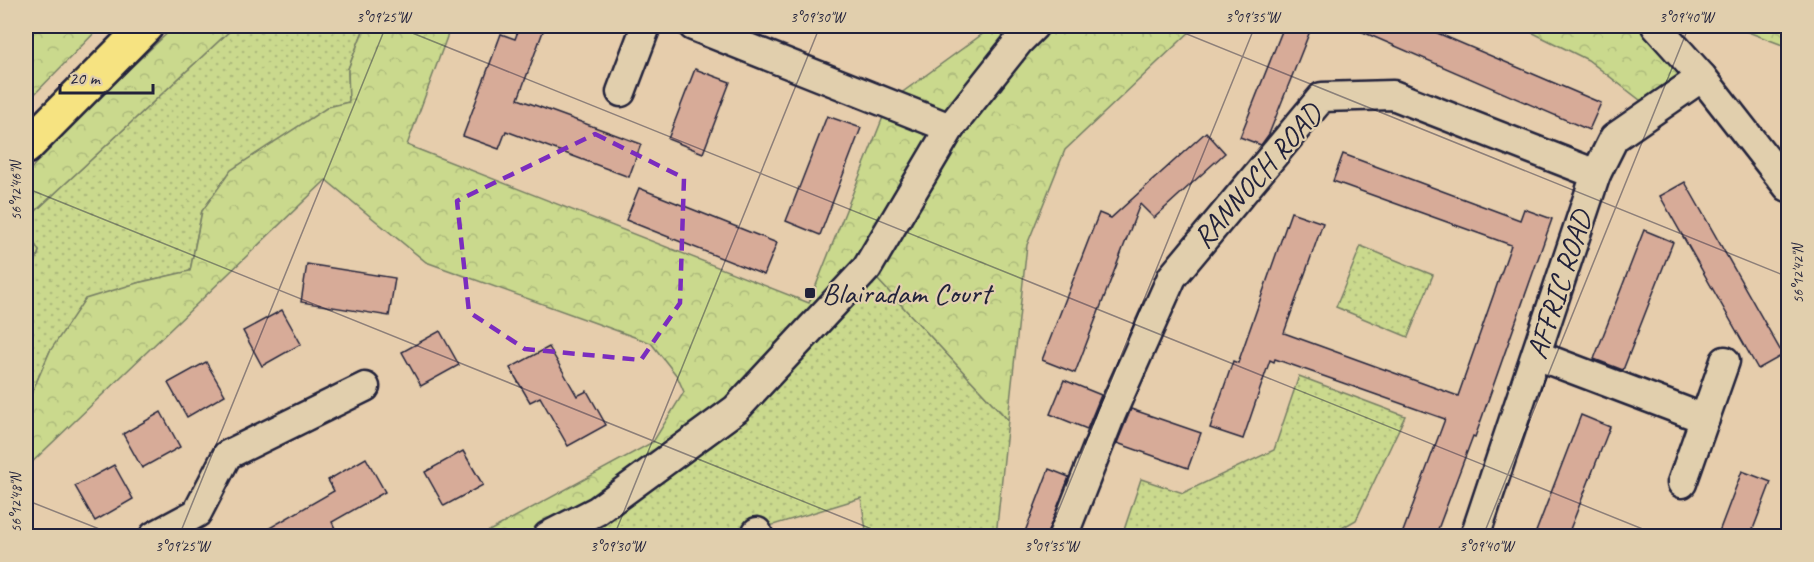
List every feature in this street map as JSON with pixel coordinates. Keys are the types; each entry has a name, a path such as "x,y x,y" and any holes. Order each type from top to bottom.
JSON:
{"highway":[{"path":"26,147 146,26"}],"street":[{"path":"621,92 646,26"},
{"path":"693,26 950,128"},
{"path":"548,537 597,511 736,409 867,268 950,128 1018,41 1034,26"},
{"path":"1656,26 1702,77 1788,188"},
{"name":"AFFRIC ROAD","path":"1475,537 1596,174 1614,138 1702,77"},
{"name":"RANNOCH ROAD","path":"1063,537 1111,414 1172,277 1322,97 1393,96 1596,174"},
{"path":"1536,355 1705,419"},
{"path":"1682,483 1725,361"},
{"path":"154,537 197,513 227,455 365,387"}],"highlighted area":[{"path":"595,134 684,178 680,303 641,360 525,349 469,312 457,201"}],"green space":[{"path":"26,26 101,26 26,103"},
{"path":"175,26 235,26 26,220 26,175 58,136"},
{"path":"235,26 365,26 348,69 349,102 328,107 202,211 190,271 137,283 50,351 26,406 26,291 39,251 26,230 26,220"},
{"path":"365,26 451,26 407,145 809,303 889,102 988,30 990,26 1196,26 1065,150 1027,245 1008,420 867,268 736,409 548,536 480,536 653,442 684,392 677,376 651,343 426,262 326,180 26,468 26,406 50,351 85,299 137,283 190,271 202,211 231,170 328,107 349,102 348,69"},
{"path":"1519,26 1656,26 1702,77 1653,110 1588,60"},
{"path":"1732,26 1788,26 1788,47"},
{"path":"26,230 39,251 26,291"},
{"path":"1361,246 1433,275 1408,337 1336,307"},
{"path":"867,268 1008,420 996,536 867,536 861,498 737,536 548,536"},
{"path":"1299,376 1405,416 1356,520 1328,536 1122,536 1141,479 1183,493 1274,450"}],"building":[{"path":"520,26 545,26 518,99 641,144 629,177 506,131 499,149 463,136 501,34 515,39"},
{"path":"1284,26 1312,26 1269,134 1261,145 1240,137"},
{"path":"1349,26 1421,26 1601,103 1589,130"},
{"path":"695,69 730,82 703,153 668,139"},
{"path":"827,116 861,128 820,235 786,221"},
{"path":"1206,132 1225,153 1154,218 1140,204 1075,373 1042,360 1099,213 1111,218"},
{"path":"1343,154 1520,220 1524,209 1552,219 1475,437 1473,436 1435,537 1401,537 1445,419 1275,359 1274,362 1270,360 1243,439 1210,428 1233,361 1238,363 1291,212 1323,223 1284,333 1458,396 1511,245 1333,181"},
{"path":"1685,182 1783,355 1758,369 1660,196"},
{"path":"639,188 777,243 764,275 626,220"},
{"path":"1644,230 1673,242 1623,370 1594,359"},
{"path":"307,264 395,278 389,316 301,302"},
{"path":"282,310 301,344 262,366 243,331"},
{"path":"440,331 459,365 421,386 402,352"},
{"path":"549,347 577,396 587,391 606,425 568,446 540,397 530,402 510,368"},
{"path":"206,362 225,395 187,417 168,383"},
{"path":"1064,380 1101,395 1087,429 1050,414"},
{"path":"1131,409 1201,433 1188,468 1117,443"},
{"path":"161,412 180,447 142,468 123,434"},
{"path":"1581,415 1610,427 1567,537 1534,537"},
{"path":"463,451 483,485 444,506 425,472"},
{"path":"366,458 385,492 332,522 339,537 254,537 334,491 328,480"},
{"path":"114,465 133,499 95,521 75,486"},
{"path":"1049,469 1069,477 1047,537 1023,537"},
{"path":"1742,471 1771,482 1750,537 1717,537"}],"place":[{"name":"Blairadam Court","path":"810,293"}]}
